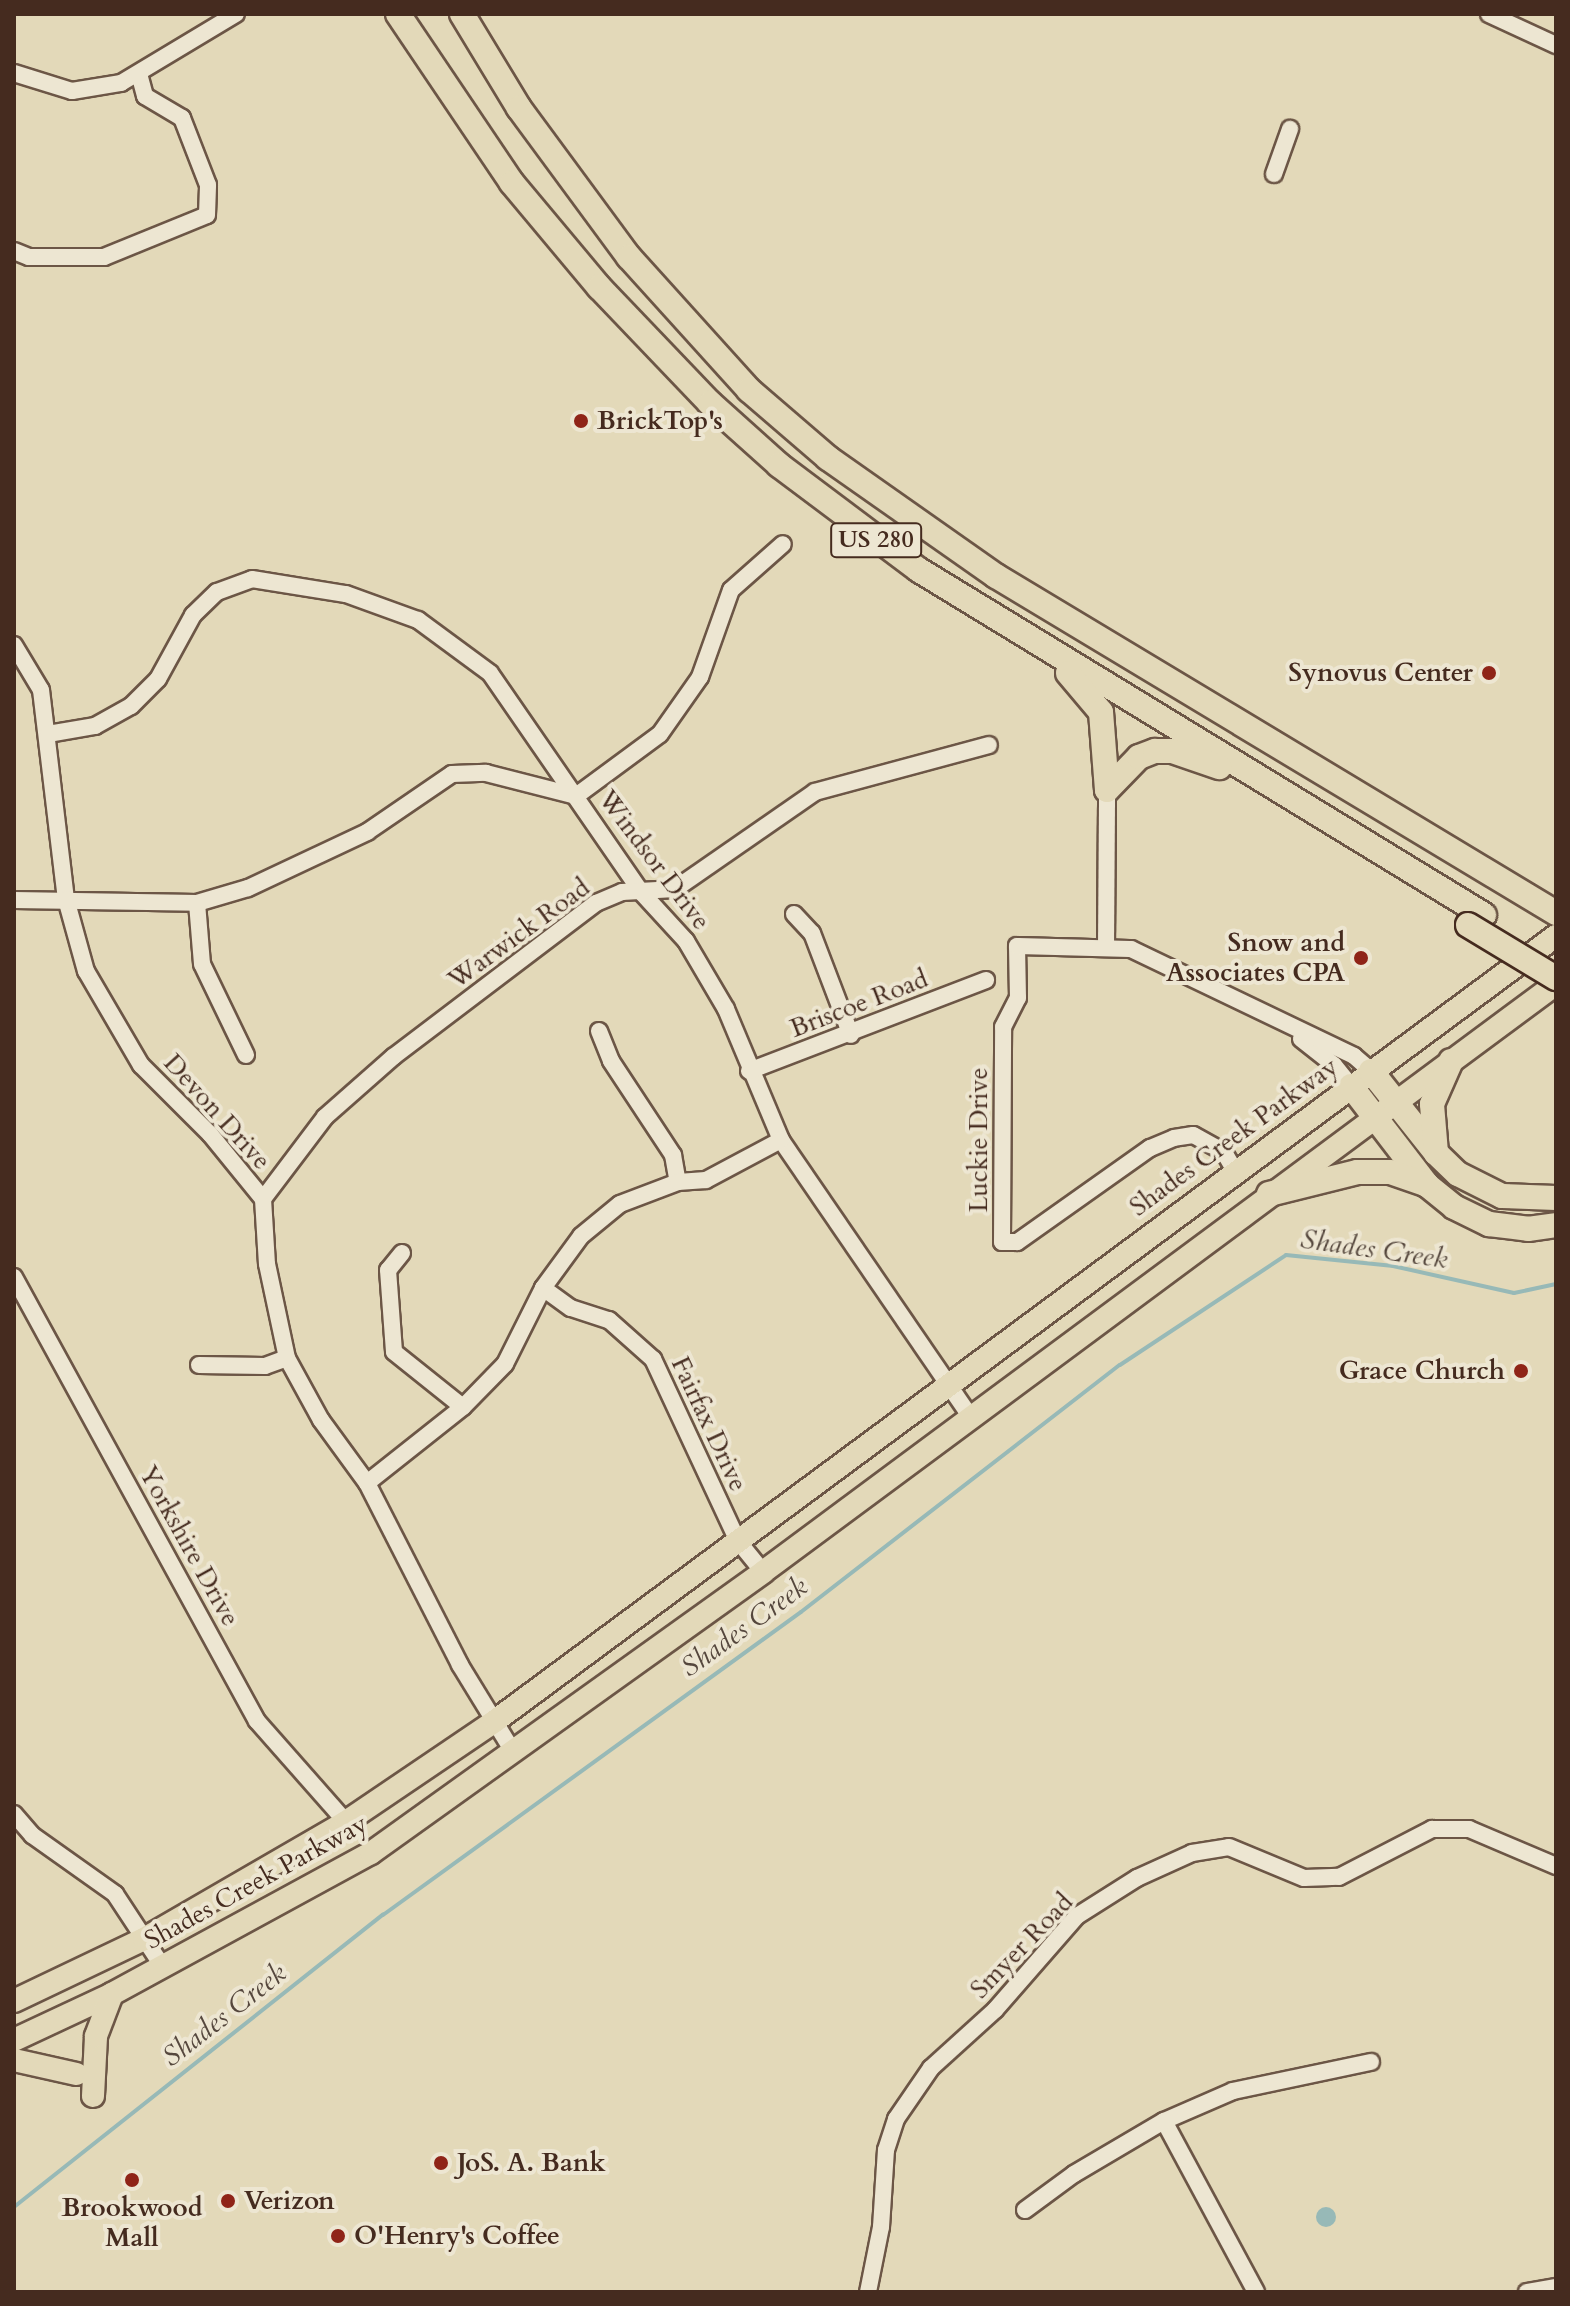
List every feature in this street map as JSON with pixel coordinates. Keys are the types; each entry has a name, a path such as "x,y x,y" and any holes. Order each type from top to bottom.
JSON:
{"highway":[{"name":"US 280","path":"398,14 512,183 599,287 710,403 861,529 1050,653 1305,808 1340,848 1476,920"},
{"name":"US 280","path":"462,14 519,108 629,257 749,390 828,458 996,576 1556,913"},
{"path":"1050,653 1101,712 1107,790"},
{"path":"1107,790 1139,757 1155,751 1172,751 1260,781"},
{"path":"1476,920 1556,959"},
{"path":"1476,920 1556,978"},
{"path":"1436,1153 1432,1104 1451,1061"},
{"path":"1371,1071 1383,1108 1427,1185"},
{"path":"1351,1086 1383,1108 1467,1180 1502,1196 1556,1198"},
{"path":"1269,1194 1357,1172 1390,1172 1427,1185 1454,1207 1489,1224 1528,1229 1556,1225"}],"main road":[{"name":"Shades Creek Parkway","path":"14,2001 144,1939 346,1822 495,1721 946,1384 1556,936"},
{"name":"Shades Creek Parkway","path":"14,2040 112,1994 371,1853 763,1572 1383,1108 1556,984"},
{"path":"93,2096 96,2036 112,1994"},
{"path":"14,2060 76,2074"}],"street":[{"path":"14,73 72,91 121,83 236,14"},
{"path":"1489,14 1556,45"},
{"path":"14,251 29,257 104,257 207,215 208,185 182,118 145,96 139,74"},
{"path":"1274,174 1290,129"},
{"path":"48,734 95,726 131,706 158,679 193,615 217,592 252,579 346,594 418,620 490,673 576,796 660,734 700,677 731,590 783,544"},
{"name":"Devon Drive","path":"14,645 41,690 66,899 86,971 105,1011 141,1065 210,1134 263,1199 267,1264 287,1358 321,1420 367,1483 460,1665 495,1721"},
{"name":"Warwick Road","path":"263,1199 325,1117 393,1057 596,903 622,892 675,889 815,792 989,745"},
{"name":"Windsor Drive","path":"14,900 197,903 248,888 367,832 452,774 486,773 576,796 642,893 686,941 726,1009 749,1071 781,1140 946,1384"},
{"path":"1106,946 1107,790"},
{"path":"197,903 202,964 246,1055"},
{"path":"794,914 812,933 851,1035"},
{"name":"Luckie Drive","path":"1235,1171 1224,1152 1193,1135 1174,1138 1150,1148 1017,1242 1002,1242 1003,1027 1018,998 1017,946 1131,949 1354,1056 1371,1071"},
{"name":"Briscoe Road","path":"749,1071 851,1035 986,980"},
{"name":"Luckie Drive","path":"1274,1019 1334,1065 1351,1086"},
{"path":"599,1031 611,1061 673,1155 678,1182"},
{"path":"367,1483 463,1407 505,1364 543,1288 581,1236 600,1220 620,1204 678,1182 706,1180 781,1140"},
{"path":"402,1253 388,1270 394,1352 463,1407"},
{"name":"Yorkshire Drive","path":"14,1277 257,1721 346,1822"},
{"name":"Fairfax Drive","path":"543,1288 571,1308 609,1320 653,1359 738,1541"},
{"path":"199,1365 265,1366 287,1358"},
{"path":"946,1384 970,1416"},
{"path":"738,1541 763,1572"},
{"path":"495,1721 514,1753"},
{"path":"14,1814 32,1835 115,1894 163,1967"},
{"name":"Smyer Road","path":"868,2292 881,2227 886,2150 896,2119 931,2068 995,2010 1077,1916 1137,1878 1192,1853 1229,1847 1304,1878 1339,1877 1432,1829 1469,1829 1556,1866"},
{"path":"1025,2210 1074,2174 1164,2121 1233,2091 1371,2062"},
{"path":"1164,2121 1256,2292"},
{"path":"1527,2292 1556,2287"}],"water":[{"path":"1326,2207 1333,2210 1336,2217 1333,2224 1326,2227 1319,2224 1316,2217 1319,2210"}],"waterway":[{"name":"Shades Creek","path":"14,2207 383,1915 801,1612 1120,1365 1286,1255 1393,1266 1514,1293 1556,1284"}],"place":[{"name":"BrickTop's","path":"581,421"},
{"name":"Synovus Center","path":"1489,673"},
{"name":"Snow and Associates CPA","path":"1361,958"},
{"name":"Grace Church","path":"1521,1371"},
{"name":"JoS. A. Bank","path":"441,2163"},
{"name":"Brookwood Mall","path":"132,2180"},
{"name":"Verizon","path":"228,2201"},
{"name":"O'Henry's Coffee","path":"338,2236"}]}
